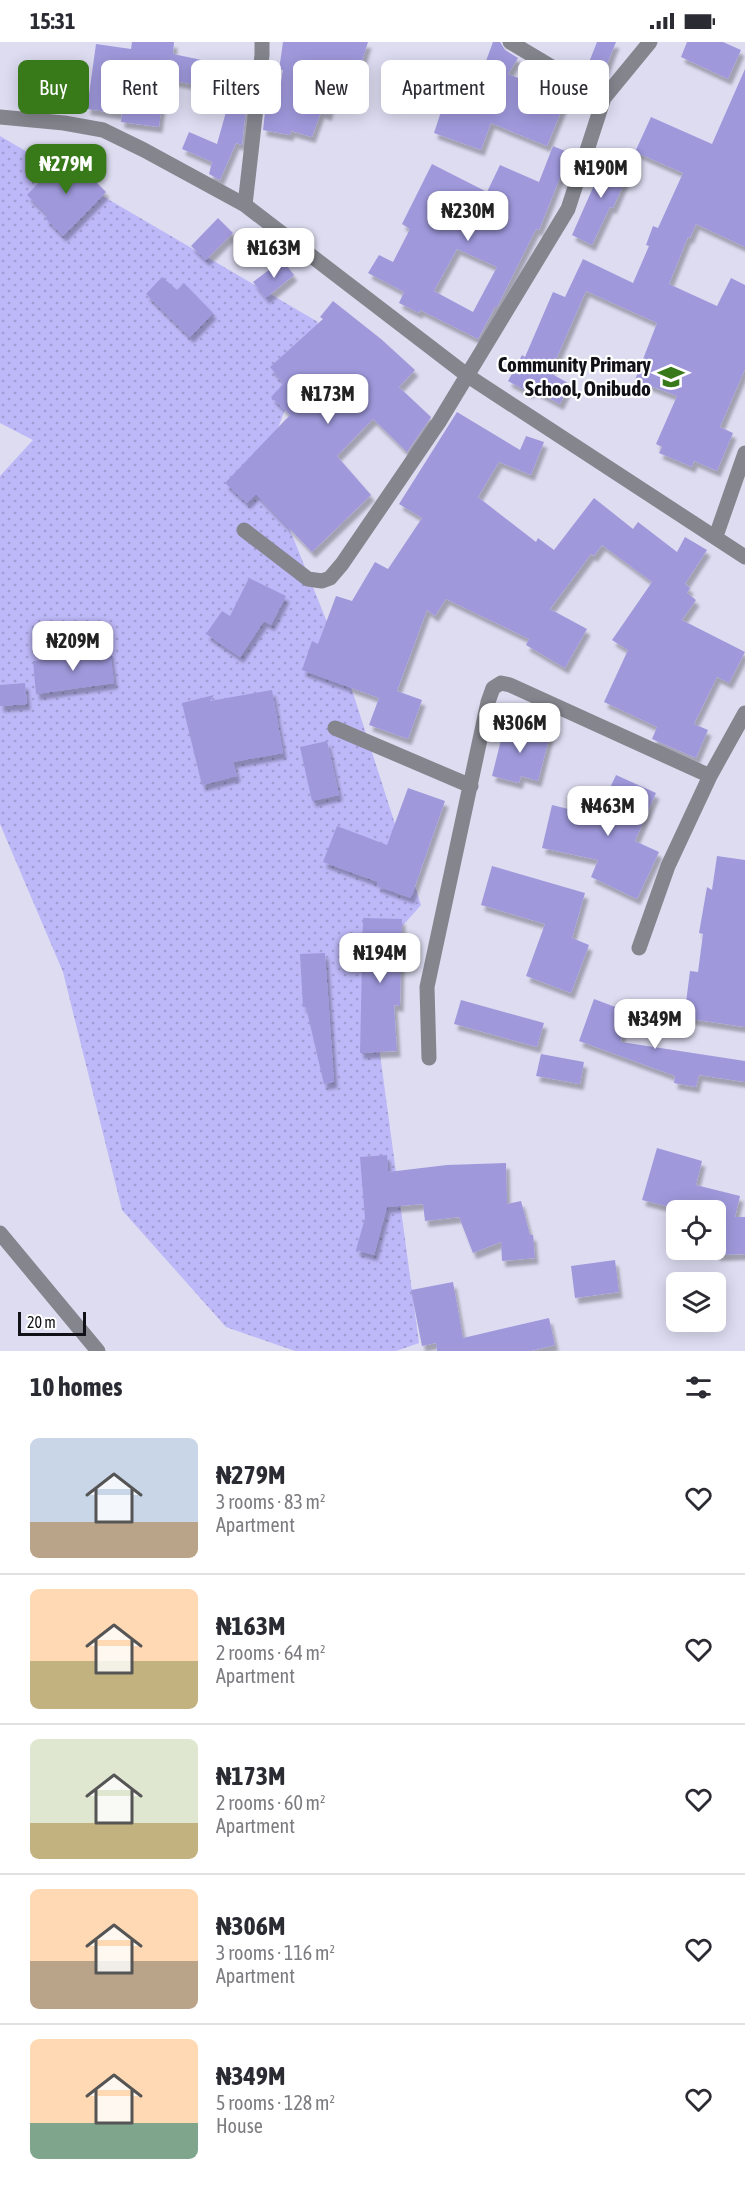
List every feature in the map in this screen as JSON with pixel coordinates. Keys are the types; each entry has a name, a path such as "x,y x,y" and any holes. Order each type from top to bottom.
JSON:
{"street":[{"path":"245,205 262,42"},
{"path":"510,42 540,60"},
{"path":"609,92 650,42"},
{"path":"244,530 308,579 330,578 342,564 468,376 568,209 599,114"},
{"path":"0,117 64,123 103,130 245,205 468,376 745,557"},
{"path":"716,536 745,453"},
{"path":"429,1058 428,987 488,702 493,688 501,683 510,685 710,776"},
{"path":"639,948 668,866 710,776 745,713"},
{"path":"335,728 471,786"},
{"path":"0,1233 98,1351"}],"shaded area":[{"path":"0,136 318,322 264,465 343,662 421,905 368,965 419,1343 396,1351 295,1351 226,1327 122,1210 63,972 0,824 0,476 33,440 0,423"}],"building":[{"path":"132,42 174,42 173,54 202,60 191,60 191,84 179,82 179,60 101,60 101,111 89,109 96,44 131,49"},
{"path":"283,42 368,42 362,60 293,60 293,114 320,114 312,137 291,131 290,135 263,130 265,114 281,114 283,70 281,70"},
{"path":"493,42 500,42 505,50 518,58 508,74 518,78 518,114 560,114 547,146 491,123 481,150 434,133 440,114 506,114 506,60 486,60"},
{"path":"597,42 616,42 609,60 590,60"},
{"path":"687,42 723,42 741,50 728,79 681,57"},
{"path":"745,69 745,247 696,224 690,238 688,237 669,284 717,306 731,278 745,285 745,369 720,427 733,433 717,471 694,461 692,467 659,453 662,447 656,444 677,396 635,380 657,323 586,291 550,373 570,384 560,404 532,389 530,393 508,381 522,355 525,357 553,292 565,297 583,259 633,283 649,246 646,245 653,226 658,228 683,173 635,152 651,117 712,144"},
{"path":"122,114 161,114 159,127 121,122"},
{"path":"225,114 245,114 242,145 236,143 220,180 209,174 212,162 182,149 189,132 217,144"},
{"path":"553,146 570,153 539,230 536,229 497,307 478,339 420,310 419,313 399,303 404,292 368,273 379,255 393,262 410,229 402,224 432,164 487,192 500,165 539,182","holes":["457,249 497,267 473,312 434,291"]},
{"path":"64,156 86,177 88,174 106,192 63,236 45,218 48,215 27,195"},
{"path":"607,156 631,167 613,208 610,207 592,245 572,235"},
{"path":"218,218 233,233 206,260 191,246"},
{"path":"282,260 294,275 266,298 253,282"},
{"path":"162,277 177,290 184,283 213,313 190,337 146,294"},
{"path":"333,301 381,339 415,370 399,387 431,417 407,452 373,419 337,456 371,495 312,552 256,494 247,503 225,483 290,415 271,397 284,383 270,367 323,319 320,317"},
{"path":"457,412 520,450 526,436 544,442 531,475 499,462 478,497 536,542 538,538 554,550 594,498 633,529 638,522 677,552 685,537 707,550 685,584 690,588 687,593 696,600 682,620 745,652 729,683 717,677 694,724 708,730 696,758 652,739 657,727 604,702 628,650 612,640 652,582 602,545 594,556 591,554 550,609 587,629 565,668 526,645 529,639 446,599 435,616 427,610 397,691 422,700 408,739 369,725 379,698 302,670 312,641 318,644 336,596 352,601 375,562 388,569 422,518 399,504"},
{"path":"249,578 286,596 271,625 264,621 240,657 206,634 222,611 230,616"},
{"path":"110,651 114,683 36,694 33,661"},
{"path":"25,683 27,704 0,706 0,685"},
{"path":"272,690 283,753 233,762 237,776 202,785 182,703 214,695 210,701"},
{"path":"505,724 550,735 538,781 521,776 519,783 492,776"},
{"path":"327,741 339,795 312,801 300,747"},
{"path":"616,775 656,793 635,841 659,852 637,899 591,877 598,860 542,848 552,805 597,816"},
{"path":"408,788 445,801 411,898 377,886 378,882 323,862 337,826 387,845"},
{"path":"717,856 745,860 745,1027 684,1018 690,971 698,972 703,934 699,933 707,887 712,890"},
{"path":"492,866 585,893 572,938 589,945 571,993 526,976 545,924 481,905"},
{"path":"363,918 402,919 400,1006 394,1005 397,1051 360,1053"},
{"path":"325,953 334,1082 324,1084 306,1007 303,1007 300,954"},
{"path":"594,999 626,1011 621,1042 745,1061 745,1082 699,1075 696,1087 674,1083 675,1076 579,1041"},
{"path":"461,1000 544,1023 537,1047 454,1024"},
{"path":"541,1054 584,1062 580,1084 536,1076"},
{"path":"657,1148 702,1161 696,1185 740,1196 735,1217 745,1217 745,1254 726,1255 726,1200 666,1200 666,1206 642,1200"},
{"path":"387,1155 388,1172 447,1165 506,1163 507,1204 521,1201 530,1235 533,1235 535,1258 502,1261 501,1242 473,1253 459,1217 425,1221 423,1204 387,1207 374,1255 356,1250 365,1218 360,1157"},
{"path":"615,1260 619,1292 575,1298 571,1266"},
{"path":"453,1282 463,1338 549,1318 555,1345 531,1351 437,1351 436,1343 422,1346 411,1290"}],"place":[{"name":"Community Primary School, Onibudo","path":"671,377"}]}
